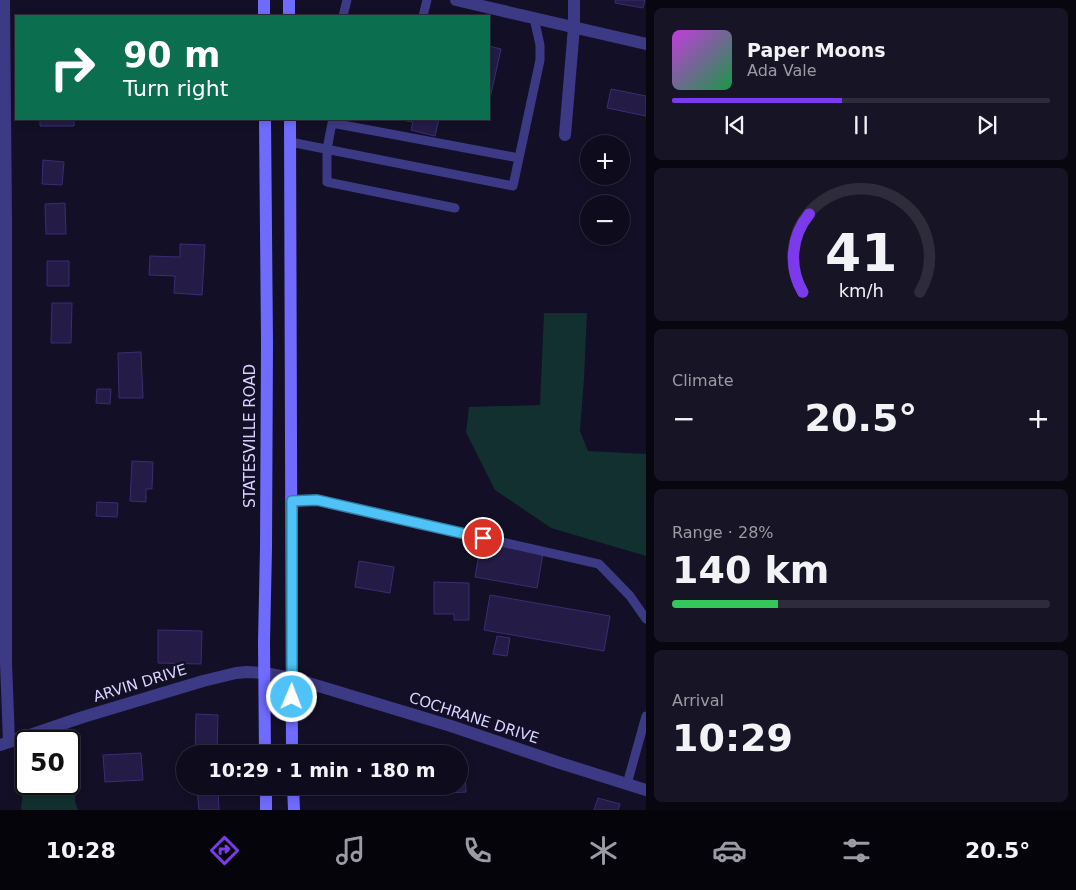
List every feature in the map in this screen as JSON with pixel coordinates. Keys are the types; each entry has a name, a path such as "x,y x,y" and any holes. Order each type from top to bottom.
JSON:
{"main road":[{"path":"264,0 264,15"},
{"path":"289,0 289,15"},
{"name":"STATESVILLE ROAD","path":"265,120 267,343 264,673 266,745"},
{"path":"290,120 292,745"},
{"path":"266,795 266,810"},
{"path":"293,795 294,810"}],"street":[{"path":"4,0 7,79 6,652 4,743"},
{"path":"456,0 646,44"},
{"path":"565,135 574,28 574,0"},
{"name":"ARVIN DRIVE","path":"4,743 83,717 236,672 264,673 292,678"},
{"name":"COCHRANE DRIVE","path":"292,678 646,790"}],"lane":[{"path":"343,15 347,0"},
{"path":"423,15 426,0"},
{"path":"290,142 514,186 540,60 540,46 534,18"},
{"path":"455,208 327,182 327,149 332,123 519,158"},
{"path":"292,501 317,500 599,564 630,596 646,619"},
{"path":"627,784 646,716"}],"green space":[{"path":"544,313 587,313 580,431 588,451 646,454 646,556 551,528 495,490 466,432 469,407 540,405"},
{"path":"22,795 76,795 75,802 78,810 21,810"}],"building":[{"path":"615,0 645,0 643,8 615,3"},
{"path":"490,46 501,49 490,98"},
{"path":"611,89 646,96 646,116 607,108"},
{"path":"40,120 74,120 74,126 40,126"},
{"path":"402,120 439,120 435,136 411,130 413,122"},
{"path":"43,160 64,162 62,185 42,184"},
{"path":"65,203 66,234 46,234 45,204"},
{"path":"180,244 205,245 202,295 174,293 175,276 149,275 150,256 180,257"},
{"path":"47,261 69,261 69,286 47,286"},
{"path":"52,303 72,303 71,343 51,343"},
{"path":"141,352 143,398 119,398 118,353"},
{"path":"97,389 111,389 110,404 96,403"},
{"path":"132,461 153,462 152,489 146,489 146,502 130,501"},
{"path":"97,502 118,503 117,517 96,516"},
{"path":"481,543 543,554 537,588 475,577"},
{"path":"359,561 394,567 390,593 355,587"},
{"path":"434,582 469,583 469,620 454,620 454,614 434,614"},
{"path":"490,595 610,616 604,651 484,630"},
{"path":"158,630 202,631 201,664 158,663"},
{"path":"497,636 510,638 507,656 493,654"},
{"path":"196,714 218,715 217,745 195,745"},
{"path":"141,753 143,780 105,782 103,755"},
{"path":"198,795 218,795 219,810 199,810"},
{"path":"598,798 620,804 618,810 594,810"}],"route":[{"path":"292,697 292,501 317,500 483,538"}]}
